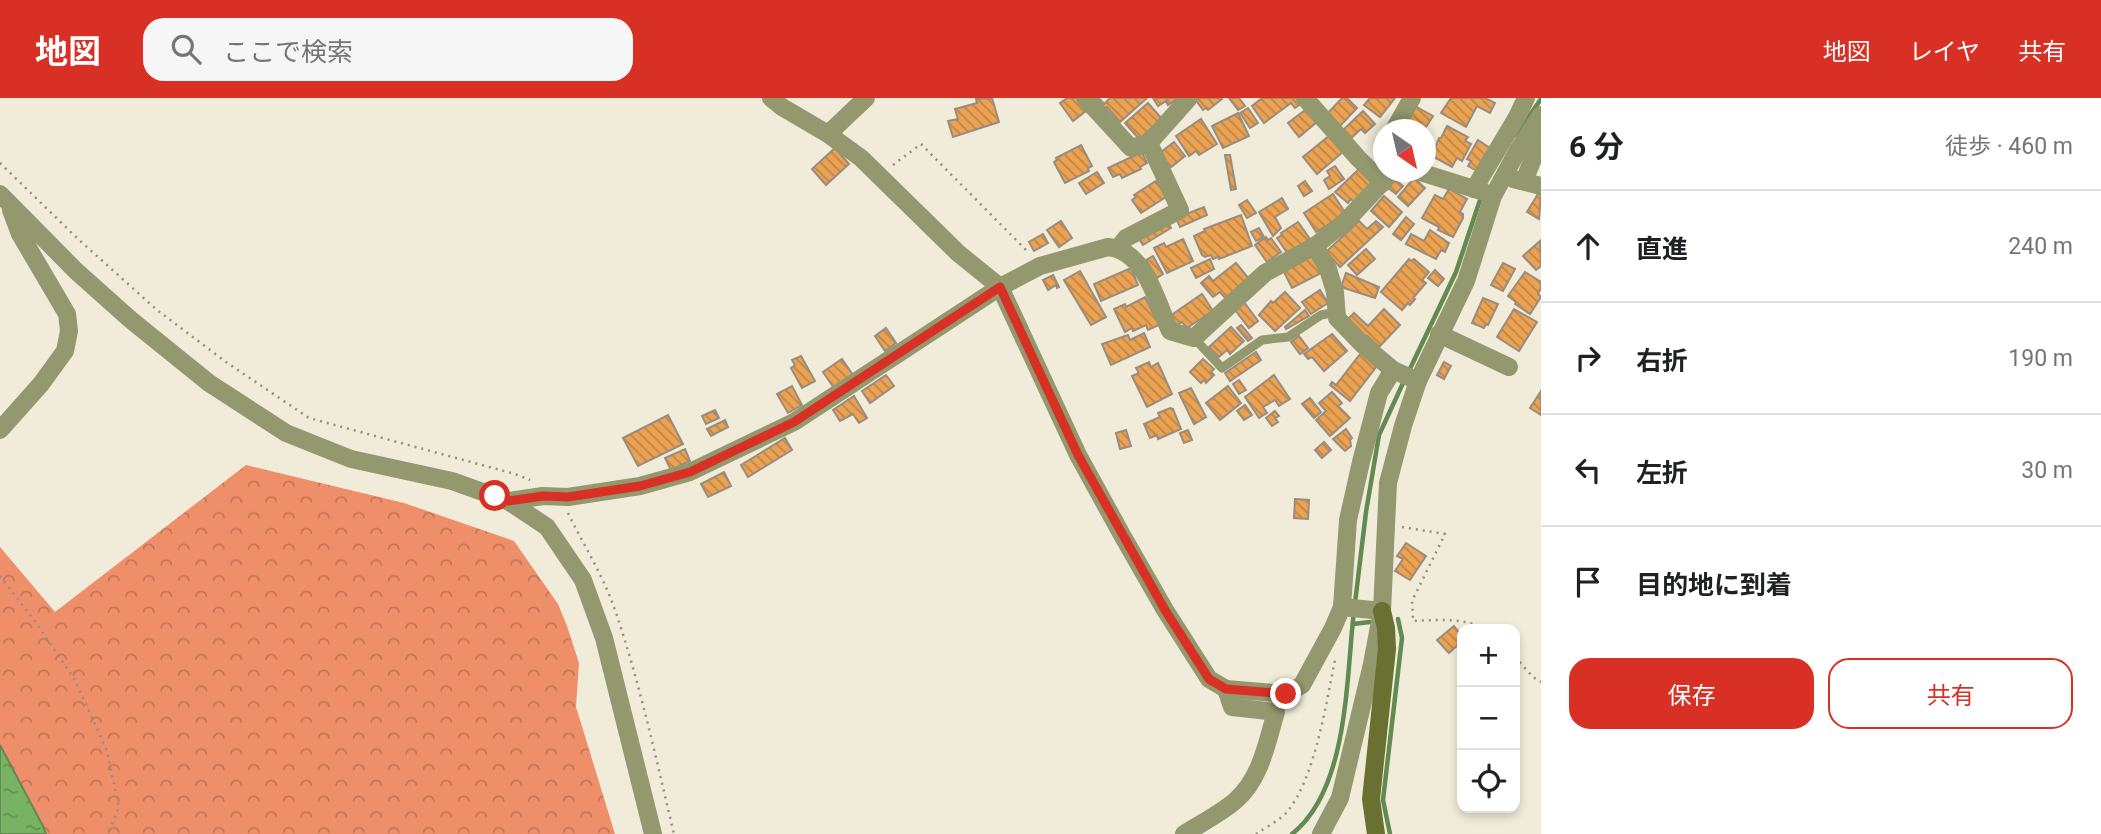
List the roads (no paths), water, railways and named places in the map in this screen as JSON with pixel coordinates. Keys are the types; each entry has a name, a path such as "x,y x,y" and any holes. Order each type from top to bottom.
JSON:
{"street":[{"path":"771,98 861,158 958,253 1000,287 1072,444 1165,610 1209,679 1226,689 1286,694 1302,685 1346,607 1348,520 1378,393 1405,375 1439,334 1466,281 1483,192 1526,98"},
{"path":"828,134 866,98"},
{"path":"1084,98 1131,149 1149,143 1189,98"},
{"path":"1305,98 1358,158 1373,168"},
{"path":"1400,119 1412,98"},
{"path":"1483,192 1503,178 1541,116"},
{"path":"1503,178 1532,183 1541,139"},
{"path":"1118,248 1126,238 1180,210 1149,143"},
{"path":"1436,177 1483,192"},
{"path":"508,501 543,496 568,497 640,486 690,472 794,422 1000,287 1040,266 1108,247 1118,248 1138,263 1170,331 1194,338 1265,273 1315,246 1347,220 1383,182"},
{"path":"0,430 41,384 65,351 69,331 67,314 20,234 4,199"},
{"path":"4,199 76,271 131,320 209,383 286,433 351,459 452,481 508,501 547,527 583,580 604,638 653,834"},
{"path":"1315,246 1328,269 1335,292 1337,318 1362,344 1405,375"},
{"path":"1439,334 1509,367"},
{"path":"1321,834 1340,798 1372,664 1388,483 1405,375"},
{"path":"1346,607 1375,611 1386,628 1387,649 1371,799 1376,834"},
{"path":"1184,834 1236,801 1251,784 1260,766 1276,712 1232,707 1226,689"}],"lane":[{"path":"1194,338 1222,368 1262,340 1289,337 1321,315 1336,312"}],"water":[{"path":"0,745 44,828 46,834 0,834"}],"waterway":[{"path":"1516,135 1541,99"},
{"path":"1408,373 1456,272 1481,197"},
{"path":"1355,603 1379,435 1404,381"},
{"path":"1292,834 1311,814 1325,789 1335,761 1346,699 1354,611"},
{"path":"1390,834 1383,800 1402,638 1398,619"},
{"path":"1353,624 1370,622"}]}
